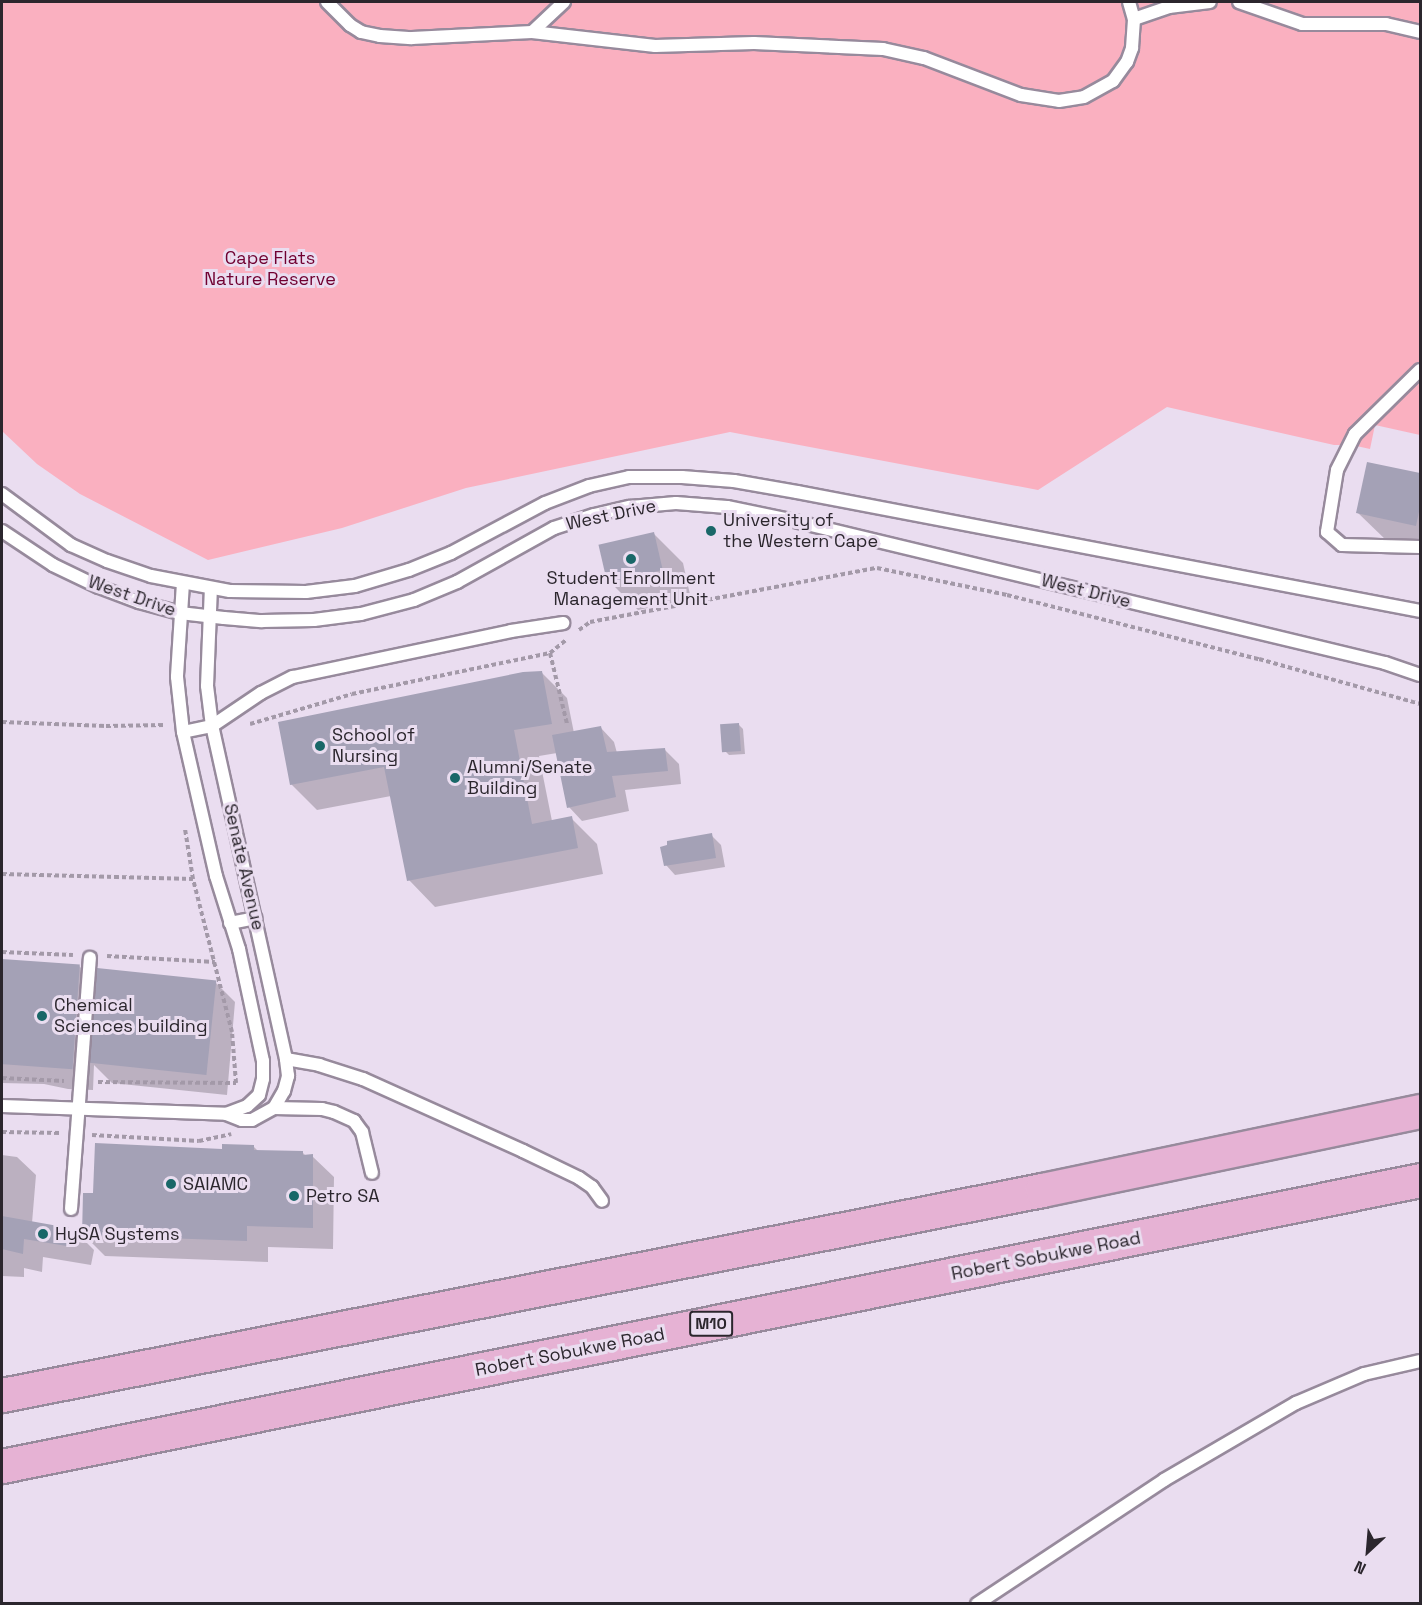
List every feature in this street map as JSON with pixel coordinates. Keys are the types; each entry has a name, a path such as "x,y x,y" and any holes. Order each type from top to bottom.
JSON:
{"main road":[{"path":"2,1395 1018,1194 1420,1111"},
{"name":"Robert Sobukwe Road","path":"2,1466 1420,1180"}],"lane":[{"path":"327,2 350,25 361,32 380,36 412,38 532,32 655,46 754,43 883,49 924,58 1021,95 1059,101 1084,97 1113,81 1127,62 1132,48 1134,19 1129,2"},
{"path":"532,32 564,2"},
{"path":"1134,19 1169,7 1210,2"},
{"path":"1239,2 1302,24 1386,24 1420,32"},
{"path":"1420,370 1356,434 1337,470 1327,532 1342,545 1420,547"},
{"name":"West Drive","path":"2,494 71,544 107,561 183,583 211,588 276,593 355,586 430,562 545,503 589,486 629,477 682,477 734,481 797,492 1420,611"},
{"name":"West Drive","path":"2,531 53,565 99,587 180,613 262,621 314,620 361,614 414,600 457,582 554,528 630,507 676,502 728,507 802,522 1373,660 1420,675"},
{"name":"Senate Avenue","path":"183,583 177,677 183,732 216,876 239,949 263,1061 263,1079 259,1095 254,1101 226,1114"},
{"name":"Senate Avenue","path":"211,588 207,686 212,726 286,1059 286,1083 274,1108"},
{"path":"183,732 212,726 261,693 293,677 511,631 563,623"},
{"path":"230,923 256,918"},
{"path":"71,1209 90,958"},
{"path":"286,1059 319,1065 363,1079 513,1146 579,1178 592,1188 602,1201"},
{"path":"2,1106 226,1114 242,1120 252,1120 274,1108 322,1109 354,1121 362,1132 372,1173"},
{"path":"977,1604 1164,1480 1296,1403 1364,1374 1420,1361"}],"path":[{"path":"242,728 251,723 352,694 550,653 590,621 877,568 1007,595 1259,659 1420,704"},
{"path":"550,653 567,724"},
{"path":"167,717 170,735"},
{"path":"2,722 106,726 168,725"},
{"path":"2,1078 82,1082 236,1083 232,1032 193,879 184,822"},
{"path":"2,874 193,879 216,876"},
{"path":"2,1132 199,1141 236,1133"}],"green space":[{"name":"Cape Flats Nature Reserve","path":"2,2 1420,2 1420,435 1375,425 1370,449 1352,445 1334,445 1167,407 1038,490 730,432 466,488 342,528 208,560 80,494 37,464 2,431"}],"building":[{"path":"1367,462 1420,473 1420,507 1416,526 1356,513"},
{"name":"Student Enrollment Management Unit","path":"654,532 663,570 607,583 598,545"},
{"name":"Alumni/Senate Building","path":"542,671 552,724 514,730 532,824 572,816 578,848 407,881 384,767 290,785 278,722 523,672"},
{"path":"739,723 741,751 722,752 720,724"},
{"path":"601,726 607,752 665,748 668,771 612,776 616,797 567,808 552,735"},
{"path":"712,833 716,858 664,866 660,847 667,845 667,841"},
{"name":"Chemical Sciences building","path":"2,959 80,964 72,1069 2,1064"},
{"path":"97,968 216,981 206,1075 87,1062"},
{"name":"SAIAMC","path":"95,1143 222,1149 222,1144 254,1145 254,1150 303,1151 303,1155 313,1154 313,1228 247,1226 247,1241 82,1235 83,1193 93,1193"},
{"name":"HySA Systems","path":"2,1216 75,1229 73,1247 24,1239 23,1254 2,1249"}],"place":[{"name":"University of the Western Cape","path":"711,531"},
{"name":"Student Enrollment Management Unit","path":"631,559"},
{"name":"School of Nursing","path":"320,746"},
{"name":"Alumni/Senate Building","path":"455,778"},
{"name":"Chemical Sciences building","path":"42,1016"},
{"name":"SAIAMC","path":"171,1184"},
{"name":"Petro SA","path":"294,1196"},
{"name":"HySA Systems","path":"43,1234"}]}
